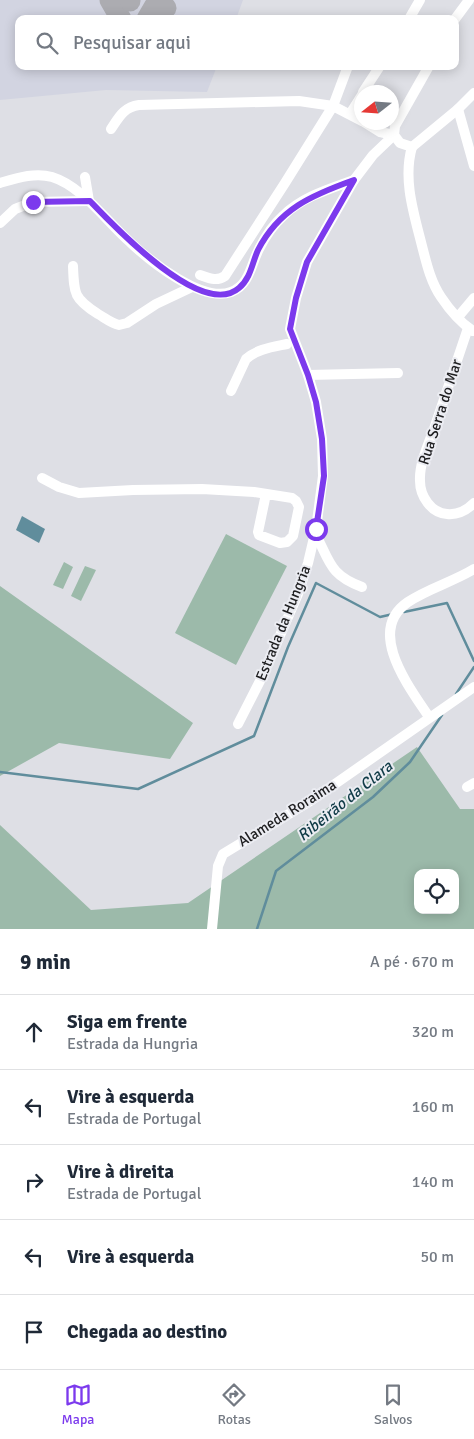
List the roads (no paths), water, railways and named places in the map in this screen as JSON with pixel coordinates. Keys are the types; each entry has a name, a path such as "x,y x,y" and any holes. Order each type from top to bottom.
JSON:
{"street":[{"path":"411,15 420,0"},
{"path":"458,15 469,0"},
{"path":"459,16 474,7"},
{"path":"200,275 213,280 225,276 332,106 346,70"},
{"path":"368,85 377,70"},
{"path":"394,135 395,126 427,70"},
{"path":"471,330 441,296 427,264 409,187 408,167 412,147 472,98"},
{"path":"111,129 125,110 131,106 139,105 299,101 332,106 354,116"},
{"path":"350,114 354,107"},
{"path":"458,109 474,166"},
{"path":"377,130 394,135 400,143 412,147"},
{"name":"Estrada da Hungria","path":"238,724 262,677 298,594 315,533 324,476 322,439 316,402 308,375 290,329 296,298 307,262 354,180 374,155 394,135"},
{"path":"0,182 31,176 52,177 63,182 90,201 129,242 156,263 192,287 220,294 239,288 248,277 258,251 266,237 284,215 306,199 354,180"},
{"path":"85,177 90,201"},
{"path":"0,223 15,209 33,202 90,201"},
{"path":"73,266 73,288 78,299 84,305 119,325 127,323 156,304 192,287"},
{"path":"458,317 474,298"},
{"name":"Rua Serra do Mar","path":"471,330 424,457 420,483 421,493 426,501 439,512 447,514 462,512 474,503"},
{"path":"231,391 246,359 250,355 264,349 287,344"},
{"path":"308,375 398,374"},
{"path":"42,478 59,487 79,493 202,489 266,494 292,498 298,504 293,536 287,542 280,543 259,535 266,494"},
{"path":"315,533 337,575 346,581 362,587"},
{"path":"429,717 402,676 393,655 390,639 393,618 399,608 410,601 474,569"},
{"name":"Alameda Roraima","path":"212,929 218,866 223,854 312,800 474,687"}],"water":[{"path":"22,516 45,529 39,543 16,530"}],"waterway":[{"path":"0,772 138,789 254,736 288,647 316,583 380,617 393,614"},
{"path":"404,612 447,603 474,661"},
{"name":"Ribeirão da Clara","path":"456,694 474,667"},
{"name":"Ribeirão da Clara","path":"257,929 276,871 373,797 410,762 442,715"}]}
